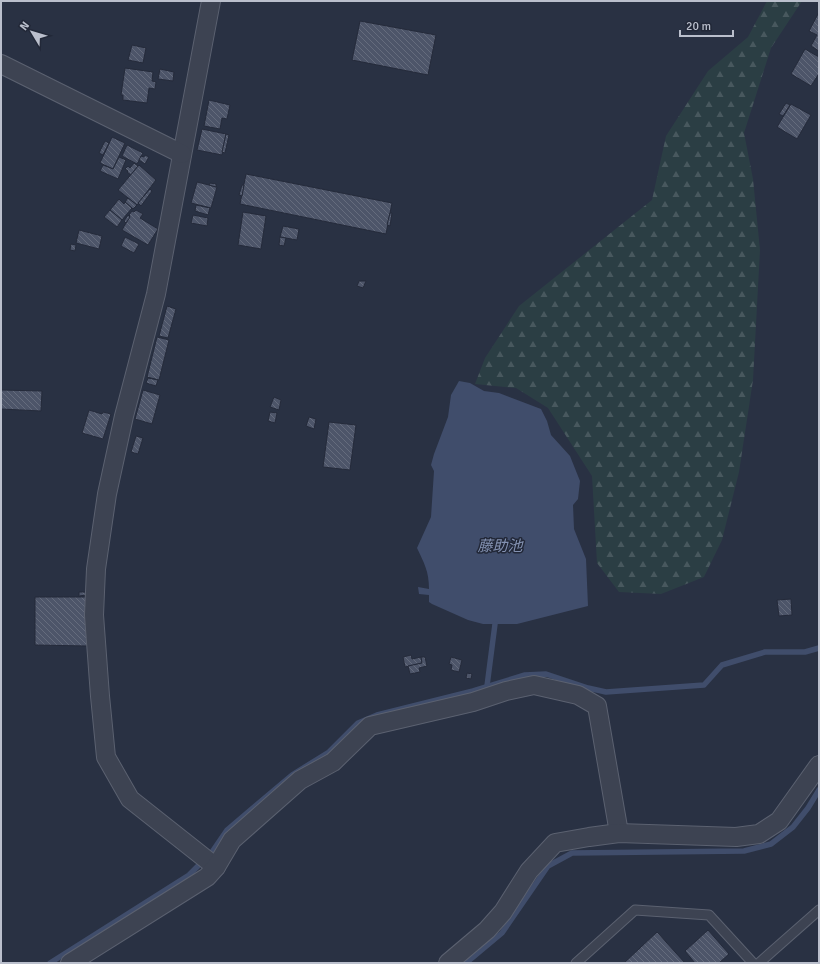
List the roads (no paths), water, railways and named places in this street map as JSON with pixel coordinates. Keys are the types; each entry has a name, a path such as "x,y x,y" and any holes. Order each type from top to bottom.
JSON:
{"street":[{"path":"211,1 156,294 124,416 107,494 96,569 94,615 106,757 130,798 216,867"},
{"path":"1,64 182,154"},
{"path":"70,963 207,877 216,867 232,840 300,780 333,762 370,726 473,702 506,691 534,686 578,695 597,706 619,833"},
{"path":"448,963 487,930 503,912 529,871 554,843 619,833 736,837 759,834 779,822 819,765"}],"lane":[{"path":"576,963 635,910 709,915 753,963"},
{"path":"759,963 819,910"}],"water":[{"name":"藤助池","path":"459,381 470,383 484,391 499,393 541,409 547,421 551,435 570,456 580,481 578,499 573,505 574,529 586,559 588,606 517,624 483,624 468,620 432,604 429,602 429,595 419,594 418,587 429,589 427,572 417,548 431,517 434,471 431,465 448,417 451,395"}],"waterway":[{"path":"487,686 495,624"},
{"path":"50,963 189,875 212,852 227,830 292,775 329,752 358,723 377,715 473,691 525,675 546,674 588,688 606,692 704,685 722,665 765,652 805,652 819,648"},
{"path":"466,963 502,933 548,866 572,853 744,851 771,844 793,827 808,808 819,790"}]}
